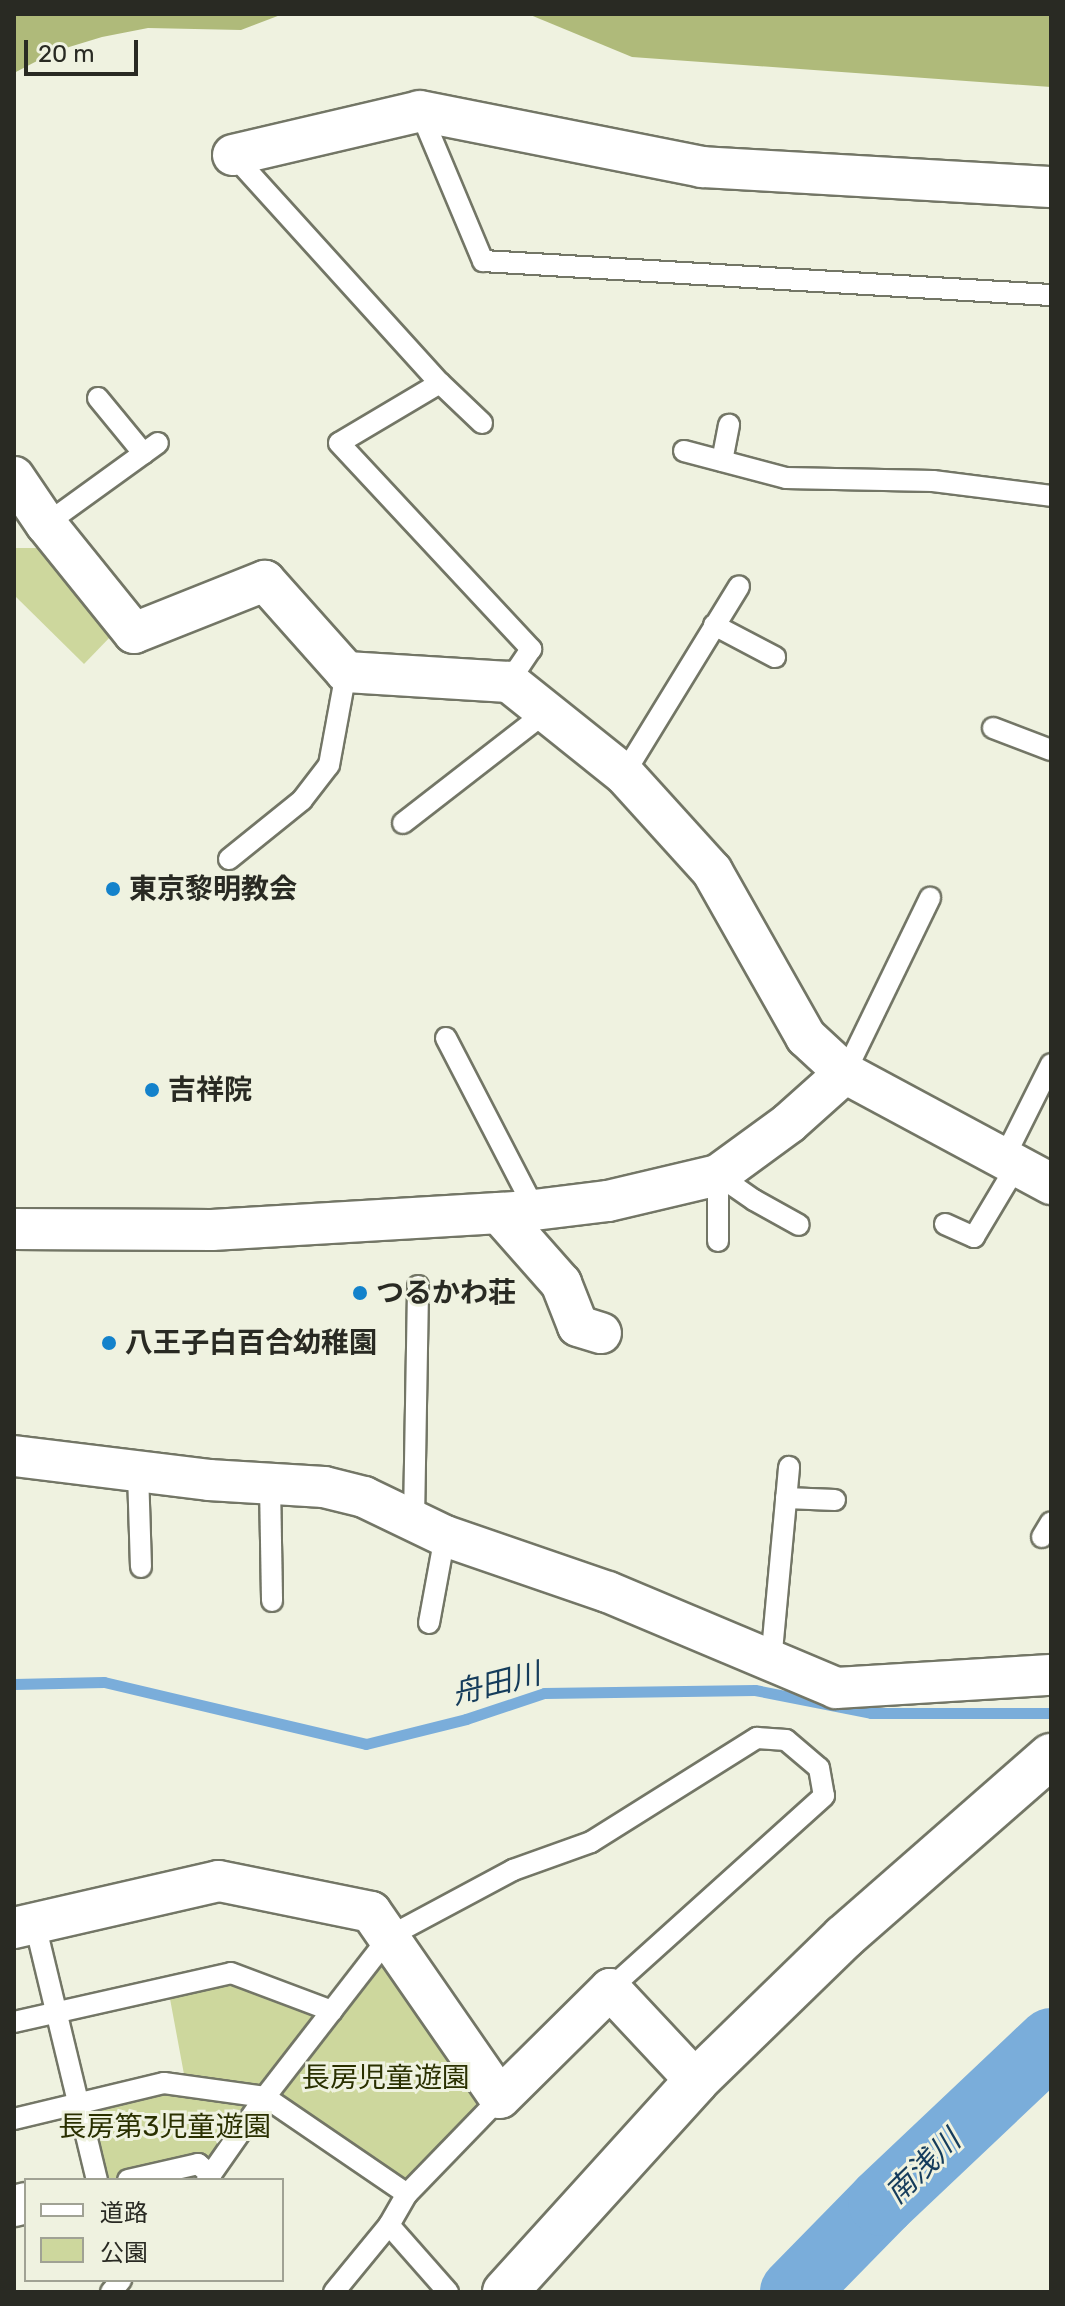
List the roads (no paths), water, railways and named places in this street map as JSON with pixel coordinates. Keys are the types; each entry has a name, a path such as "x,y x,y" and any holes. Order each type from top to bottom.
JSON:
{"street":[{"path":"233,155 420,111 702,167 1051,187"},
{"path":"27,504 134,633 265,581 346,672 509,682 624,774 712,871 806,1037 845,1073 1024,1169"},
{"path":"14,1229 212,1230 517,1212 608,1201 718,1175 789,1123 845,1073"},
{"path":"517,1212 561,1283 578,1326 601,1333"},
{"path":"14,1456 138,1472 324,1487 364,1497 429,1528 608,1592 836,1688 1051,1675"},
{"path":"505,2292 696,2081 844,1937 1051,1756"},
{"path":"25,1926 219,1881 371,1912 500,2098 610,1989 696,2081"}],"lane":[{"path":"420,111 483,261 1051,295"},
{"path":"233,155 440,383 482,423"},
{"path":"440,383 339,443 531,649 509,682"},
{"path":"27,504 151,448 98,398"},
{"path":"722,461 729,425"},
{"path":"684,451 786,478 933,481 1051,496"},
{"path":"624,774 739,586"},
{"path":"714,625 775,657"},
{"path":"229,859 302,800 329,765 346,672"},
{"path":"403,823 546,712"},
{"path":"993,728 1051,750"},
{"path":"845,1073 930,898"},
{"path":"446,1038 517,1212"},
{"path":"945,1224 974,1237 1024,1169 1051,1064"},
{"path":"718,1175 799,1225"},
{"path":"718,1175 718,1241"},
{"path":"418,1286 429,1528 429,1623"},
{"path":"771,1662 789,1467"},
{"path":"138,1472 141,1567"},
{"path":"270,1484 272,1601"},
{"path":"786,1498 835,1500"},
{"path":"137,2178 198,2164 209,2178 265,2097 390,1936 513,1870 591,1842 757,1738 786,1740 819,1768 824,1796 610,1989"},
{"path":"25,1926 58,2012 97,2178"},
{"path":"14,2022 231,1973 332,2011"},
{"path":"14,2119 164,2083 265,2097 407,2194"},
{"path":"334,2292 389,2225 407,2194 500,2098"},
{"path":"389,2225 448,2292"}],"waterway":[{"name":"舟田川","path":"14,1684 104,1682 366,1744 466,1719 544,1693 755,1690 871,1713 1051,1713"},
{"name":"南浅川","path":"794,2292 882,2202 1051,2042"}],"place":[{"name":"東京黎明教会","path":"113,889"},
{"name":"吉祥院","path":"152,1090"},
{"name":"つるかわ荘","path":"360,1293"},
{"name":"八王子白百合幼稚園","path":"109,1343"}],"park label":[{"name":"長房児童遊園","path":"386,2078"},
{"name":"長房第3児童遊園","path":"165,2127"}]}
